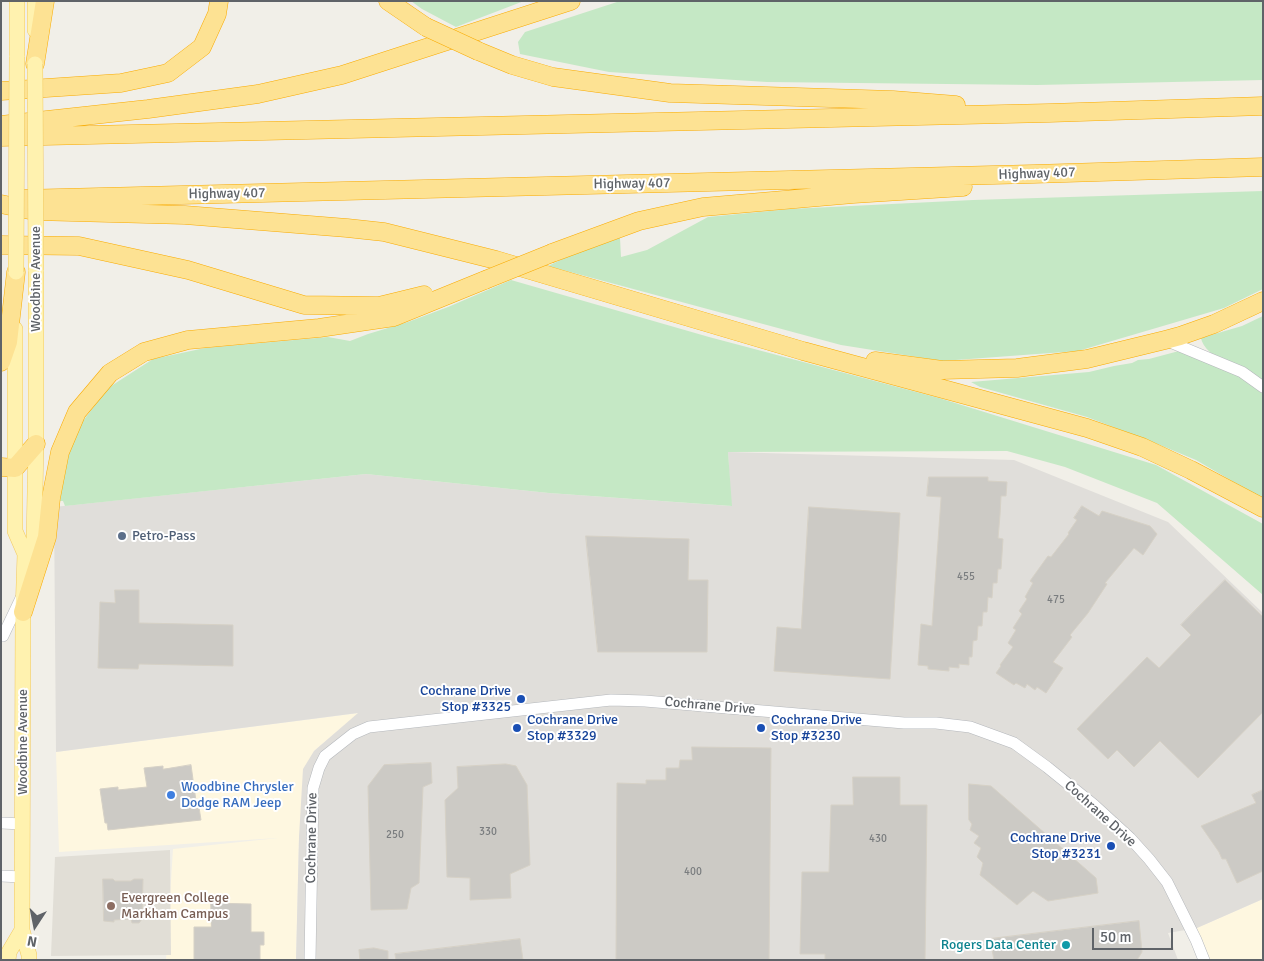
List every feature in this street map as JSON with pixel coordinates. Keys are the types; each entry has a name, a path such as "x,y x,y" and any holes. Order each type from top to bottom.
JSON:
{"highway":[{"path":"35,64 45,1"},
{"path":"1,91 121,83 168,73 202,47 217,14 218,1"},
{"path":"388,1 426,27 478,51 512,66 553,76 670,93 893,100 1049,113"},
{"path":"1,125 148,109 258,94 342,75 571,1"},
{"path":"1,137 1049,113 1263,106"},
{"name":"Highway 407","path":"1,199 1263,167"},
{"path":"23,612 47,536 51,498 60,452 77,412 110,373 144,352 188,340 319,328 394,317 552,253 639,221 703,207 974,186 1033,174"},
{"path":"1,204 34,211 185,215 384,232 496,260 803,351 1096,431 1150,451 1191,470 1263,508"},
{"path":"1,244 79,246 188,270 304,305 379,306 485,280"},
{"path":"1,362 8,342 16,272"},
{"path":"803,351 942,370 1017,368 1087,359 1165,340 1214,324 1263,301"},
{"path":"8,468 36,444"}],"main road":[{"name":"Woodbine Avenue","path":"17,1 16,272 8,468 15,531 24,554 22,930 30,960"},
{"name":"Woodbine Avenue","path":"24,554 34,541 36,444 35,1"},
{"path":"8,960 8,952 22,930"}],"street":[{"path":"1165,340 1242,372 1263,387"},
{"path":"1,636 3,636 23,592"},
{"name":"Cochrane Drive","path":"310,960 313,788 324,756 353,734 369,727 611,700 645,700 908,723 936,723 964,726 998,736 1014,744 1048,767 1130,838 1167,882 1204,960"},
{"path":"1,823 22,824"},
{"path":"1,876 22,877"}],"shaded area":[{"path":"728,452 1014,460 1168,522 1263,613 1263,899 1197,928 1168,933 1178,960 296,960 299,837 303,769 314,751 358,713 56,752 54,507 366,474 549,493 731,506"},
{"path":"359,713 314,751 299,837 296,960 166,960 173,849 278,838 59,852 56,752"},
{"name":"Evergreen College Markham Campus","path":"170,850 171,955 51,956 55,857"},
{"path":"1263,899 1263,960 1208,960 1197,928"}],"green space":[{"path":"411,1 524,1 456,27"},
{"path":"620,1 1263,1 1263,80 1037,85 767,82 609,72 520,54 518,42 525,32"},
{"path":"1263,191 1263,289 1224,308 1078,351 942,361 841,345 548,266 579,251 620,238 621,257 647,250 708,217 790,209 973,200"},
{"path":"511,280 709,337 939,398 1156,465 1263,524 1263,595 1157,503 1065,467 1007,451 728,452 732,506 549,493 366,474 65,506 63,501 60,501 64,468 73,434 108,388 153,359 205,348 328,337 350,341 448,307"},
{"path":"1263,316 1263,383 1217,358 1204,345 1201,338 1242,326"},
{"path":"1179,351 1233,372 1263,394 1263,499 1196,460 1160,445 1087,417 980,387 971,382 1089,372"}],"building":[{"path":"929,477 988,477 988,481 1007,482 1006,496 1001,496 998,538 1003,539 1001,569 998,569 997,583 993,583 992,598 988,597 987,612 983,612 982,626 978,626 977,640 973,641 972,657 969,657 969,665 959,664 959,668 949,667 949,671 928,669 928,666 918,665 921,624 932,626 941,499 941,497 927,496"},
{"path":"1082,506 1099,516 1102,511 1150,526 1157,534 1143,555 1134,548 1105,583 1107,584 1088,613 1070,635 1072,637 1053,662 1063,668 1046,693 1037,687 1035,690 1027,684 1025,688 1016,683 1014,685 996,673 1013,647 1008,643 1016,630 1013,628 1022,614 1019,611 1027,599 1025,597 1033,583 1030,581 1048,556 1051,557 1069,534 1077,520 1074,518"},
{"path":"809,507 900,513 890,679 774,671 777,627 801,629"},
{"path":"586,536 689,539 688,580 708,580 707,652 598,652"},
{"path":"1225,580 1263,617 1263,712 1198,778 1160,741 1134,767 1117,750 1108,759 1077,729 1147,657 1159,668 1191,635 1181,625"},
{"path":"115,590 139,590 139,623 233,625 233,666 139,664 138,669 98,668 100,602 115,603"},
{"path":"692,747 771,748 769,960 616,960 617,783 646,784 646,780 666,780 666,768 679,768 680,760 692,760"},
{"path":"431,763 432,783 423,787 419,883 411,888 407,909 371,910 368,786 384,765"},
{"path":"506,764 516,766 527,785 530,865 510,874 511,898 470,900 470,878 447,877 445,800 458,788 457,767"},
{"name":"Woodbine Chrysler Dodge RAM Jeep","path":"191,765 196,801 198,801 201,820 108,830 107,823 105,823 100,789 118,787 118,790 147,787 144,768 163,766 163,769"},
{"path":"853,777 900,777 900,805 927,805 925,960 825,960 825,954 800,954 802,872 829,872 831,805 853,805"},
{"path":"969,784 991,786 1096,878 1098,893 1048,901 1033,891 1017,905 980,875 983,863 977,857 981,848 974,843 979,836 970,830 972,824 969,820"},
{"path":"1263,790 1263,871 1237,883 1226,859 1222,859 1201,826 1256,803 1252,795"},
{"path":"103,879 131,881 143,879 142,919 139,923 132,923 131,919 114,920 114,922 104,921"},
{"path":"211,903 251,904 251,932 264,932 264,945 260,945 260,960 194,960 194,927 211,927"},
{"name":"Rogers Data Center","path":"1139,921 1142,952 1137,960 994,960 990,939"},
{"path":"520,939 523,960 396,960 395,954"},
{"path":"374,948 388,951 388,960 360,960 359,950"}],"place":[{"name":"Petro-Pass","path":"122,536"},
{"name":"Cochrane Drive Stop #3325","path":"521,699"},
{"name":"Cochrane Drive Stop #3329","path":"517,728"},
{"name":"Cochrane Drive Stop #3230","path":"761,728"},
{"name":"Woodbine Chrysler Dodge RAM Jeep","path":"171,795"},
{"name":"Cochrane Drive Stop #3231","path":"1111,846"},
{"name":"Evergreen College Markham Campus","path":"111,906"},
{"name":"Rogers Data Center","path":"1066,945"}]}
